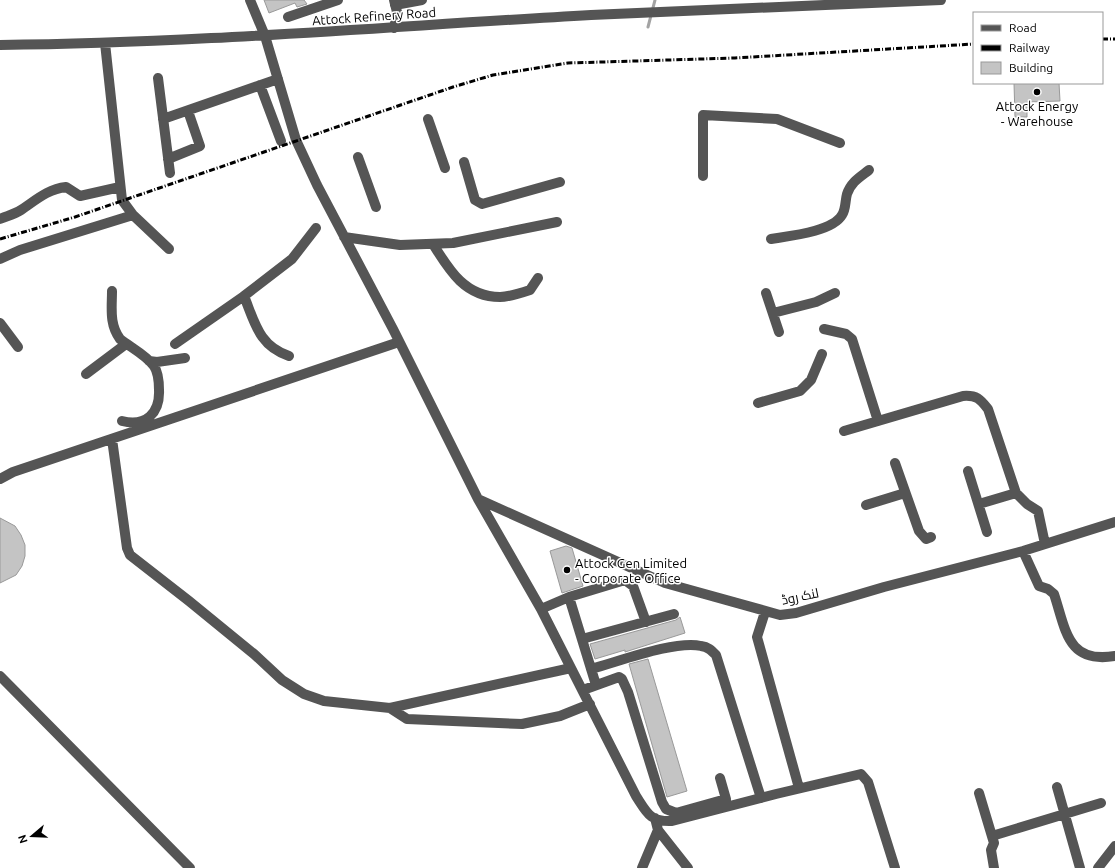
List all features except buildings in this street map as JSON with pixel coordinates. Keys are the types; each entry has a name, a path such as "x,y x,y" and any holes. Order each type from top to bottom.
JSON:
{"street":[{"path":"250,0 265,36 296,140 344,237 400,342 478,499 541,609 636,796 647,813 659,821 672,821 855,774 861,774 865,778 895,868"},
{"path":"288,17 338,0"},
{"path":"394,28 396,12 395,2 422,0"},
{"name":"Attock Refinery Road","path":"0,45 265,36 789,4 941,0"},
{"path":"105,42 122,200 132,215 169,249"},
{"path":"158,78 170,173"},
{"path":"163,119 278,79"},
{"path":"260,85 281,141"},
{"path":"168,159 200,146 188,111"},
{"path":"703,176 703,115 777,119 840,143"},
{"path":"428,119 445,168"},
{"path":"358,156 376,207"},
{"path":"464,162 475,200 482,204 560,182"},
{"path":"771,239 822,229 833,223 842,216 847,194 853,183 869,170"},
{"path":"0,219 19,211 49,191 66,186 80,196 120,187"},
{"path":"0,259 20,250 132,215"},
{"path":"344,237 400,245 453,243 558,222"},
{"path":"175,344 244,296 292,259 316,228"},
{"path":"433,244 453,275 466,287 487,296 501,297 530,290 538,278"},
{"path":"112,291 112,321 114,328 126,344 154,366 159,383 157,409 143,420 131,423 122,421"},
{"path":"766,293 779,332"},
{"path":"773,313 816,302 835,293"},
{"path":"244,296 262,338 276,352 289,356"},
{"path":"0,323 18,347"},
{"path":"824,329 846,334 852,339 878,421"},
{"path":"0,479 13,472 400,342"},
{"path":"86,374 126,344"},
{"path":"758,403 800,391 811,380 822,354"},
{"path":"149,361 157,362 185,358"},
{"path":"844,431 963,396 972,395 979,398 988,409 1016,493 1027,504 1038,511 1045,544"},
{"path":"112,439 127,548 130,555 254,654 282,680 304,694 324,701 390,708 571,668"},
{"path":"895,463 919,531 926,539 932,537"},
{"path":"968,471 987,532"},
{"path":"866,505 905,492"},
{"path":"979,504 1016,493"},
{"name":"لنک روڈ","path":"478,499 665,584 780,615 796,613 884,587 1023,552 1115,522"},
{"path":"1023,552 1039,586 1048,589 1054,594 1070,643 1083,654 1091,657 1115,656"},
{"path":"541,609 568,597 621,581 628,581 637,593 646,622"},
{"path":"568,597 596,685"},
{"path":"765,612 757,637 799,788"},
{"path":"582,639 674,614"},
{"path":"591,669 673,647 697,645 709,648 716,656 761,798"},
{"path":"0,676 190,868"},
{"path":"583,690 619,677 622,679 628,692 662,802 666,809 670,812 682,811 726,799 720,778"},
{"path":"390,708 407,719 522,724 560,716 590,704"},
{"path":"1057,787 1080,868"},
{"path":"979,793 994,843 991,850 994,868"},
{"path":"992,836 1101,803"},
{"path":"655,818 658,830 688,868"},
{"path":"642,868 658,830"},
{"path":"1098,868 1115,846"}],"waterway":[{"path":"648,27 655,0"}],"railway":[{"path":"1103,39 1115,39"},
{"path":"0,239 75,217 453,87 493,75 568,63 735,58 973,44"}],"place":[{"name":"Attock Energy - Warehouse","path":"1037,92"},
{"name":"Attock Gen Limited - Corporate Office","path":"567,570"}]}
